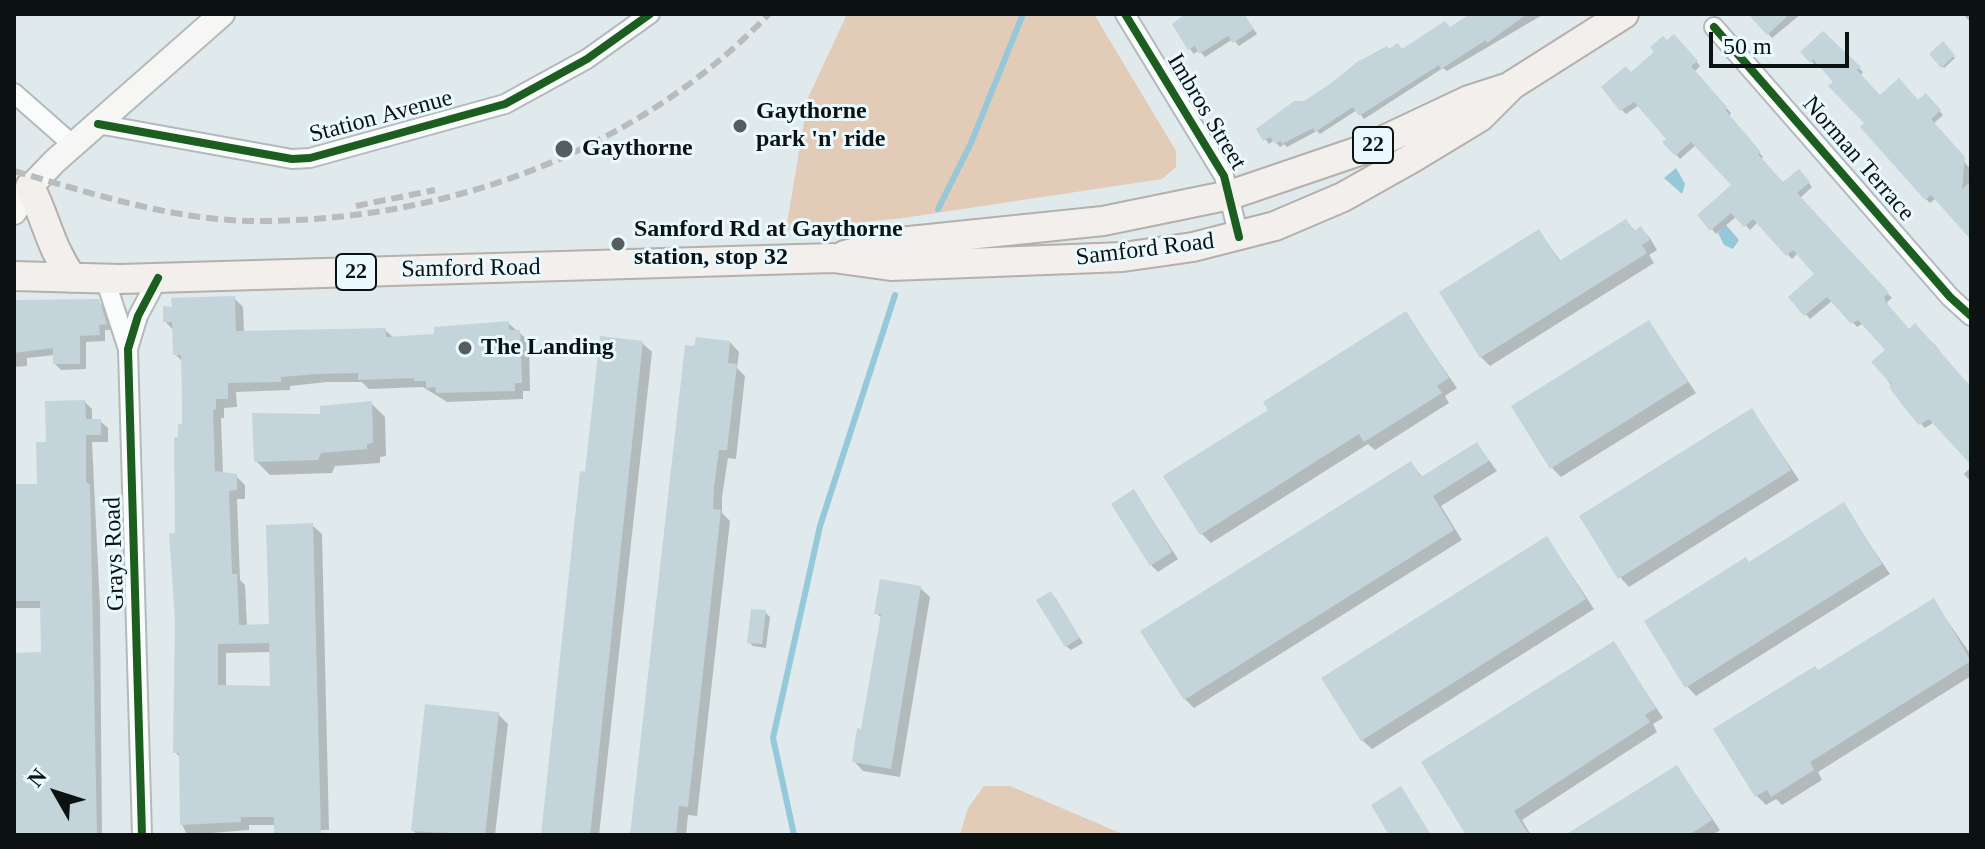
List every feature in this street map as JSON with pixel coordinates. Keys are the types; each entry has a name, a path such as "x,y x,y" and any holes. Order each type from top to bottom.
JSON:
{"main road":[{"path":"14,212 30,187 73,145 222,14"},
{"name":"Samford Road","path":"14,276 158,278 833,258 891,266 1059,260 1166,252 1239,237 1299,217 1376,180 1480,117 1512,85 1624,14"},
{"name":"Samford Road","path":"833,258 890,243 1103,221 1230,195 1365,149 1469,100 1512,85"},
{"path":"30,187 41,208 50,243 72,278"}],"street":[{"name":"Station Avenue","path":"98,124 292,159 310,158 505,104 587,59 650,14"},
{"name":"Imbros Street","path":"1125,14 1224,176 1239,237"},
{"name":"Norman Terrace","path":"1714,27 1950,297 1971,316"},
{"path":"14,93 73,145"},
{"name":"Grays Road","path":"128,349 138,316 158,278"},
{"name":"Grays Road","path":"105,279 128,349 142,835"}],"shaded area":[{"path":"847,14 1094,14 1176,151 1176,167 1162,179 903,218 786,230 808,98"},
{"path":"984,786 1010,786 1125,835 960,835 968,808"}],"water":[{"path":"1676,168 1685,184 1682,194 1664,178"},
{"path":"1726,225 1739,240 1733,249 1724,245 1718,233"}],"building":[{"path":"1185,14 1244,14 1254,29 1233,43 1228,36 1199,54 1195,46 1188,50 1172,24"},
{"path":"1470,14 1527,14 1487,43 1486,40 1441,69 1439,65 1359,116 1353,107 1315,132 1313,128 1282,144 1280,141 1275,144 1270,137 1263,141 1256,129 1294,101 1304,101 1333,82 1357,62 1387,46 1389,49 1398,43 1402,49 1445,21 1450,27"},
{"path":"1748,14 1790,14 1767,35"},
{"path":"1823,31 1861,67 1857,70 1880,95 1899,78 1918,100 1926,93 1941,110 1931,119 1965,157 1962,189 1971,181 1971,240 1931,195 1925,200 1860,127 1864,123 1828,86 1833,82 1813,59 1810,63 1800,52"},
{"path":"1674,34 1698,61 1691,66 1727,107 1726,111 1761,152 1758,154 1783,182 1799,169 1810,182 1797,193 1889,293 1884,297 1886,302 1909,329 1915,323 1971,387 1971,465 1929,419 1919,425 1906,410 1889,387 1892,385 1871,362 1885,350 1858,320 1851,324 1827,297 1804,316 1788,297 1814,274 1793,250 1786,256 1753,219 1744,227 1731,213 1710,231 1697,215 1731,185 1691,142 1675,156 1662,142 1666,139 1634,102 1620,111 1601,87 1626,66 1631,72 1654,52 1650,47 1663,36 1667,40"},
{"path":"1943,41 1955,55 1941,68 1929,54"},
{"path":"1626,219 1634,231 1641,226 1650,240 1642,245 1647,253 1480,358 1439,292 1539,229 1559,261"},
{"path":"235,296 236,331 386,328 386,337 434,334 434,327 509,321 509,330 520,330 522,383 515,383 515,391 436,393 435,387 426,388 426,381 414,381 414,378 358,380 358,373 317,374 281,377 281,382 228,383 228,399 216,399 216,409 213,410 215,471 237,474 237,490 229,491 232,574 237,574 239,625 269,624 266,525 313,523 321,835 274,835 274,817 241,817 241,822 180,825 179,753 173,753 175,620 169,534 175,533 174,437 178,437 178,424 182,424 182,397 181,355 173,355 172,322 163,322 163,306 172,307 171,298","holes":["269,643 270,686 218,685 218,644"]},
{"path":"99,299 107,324 99,325 100,335 80,336 80,364 53,364 53,348 14,353 14,300"},
{"path":"1406,311 1449,378 1437,386 1442,393 1364,442 1359,434 1200,535 1163,476 1268,410 1263,402"},
{"path":"1649,320 1688,382 1550,469 1511,406"},
{"path":"600,336 643,341 590,835 541,835 580,471 585,472"},
{"path":"696,337 730,341 728,363 737,364 727,450 719,450 714,487 713,509 721,510 688,807 679,806 676,835 630,835 685,345 694,346"},
{"path":"85,400 86,419 101,419 101,435 86,435 86,482 90,485 97,835 14,835 14,653 41,652 40,601 14,601 14,484 37,484 36,442 46,442 45,401"},
{"path":"372,401 373,443 367,444 367,449 321,453 318,460 254,462 252,413 320,414 320,406"},
{"path":"1752,408 1791,470 1618,579 1579,516"},
{"path":"1477,442 1489,461 1433,496 1454,530 1184,700 1140,631 1411,461 1421,477"},
{"path":"1134,489 1172,552 1150,566 1111,504"},
{"path":"1844,502 1882,564 1685,688 1644,621 1746,557 1749,562"},
{"path":"1547,536 1586,599 1361,741 1321,678"},
{"path":"880,579 921,586 891,769 852,762 857,728 861,729 881,614 874,614"},
{"path":"1051,591 1080,638 1065,647 1036,600"},
{"path":"1934,598 1971,661 1810,762 1814,770 1771,797 1767,790 1755,797 1713,729 1815,666 1818,670"},
{"path":"751,609 766,610 762,644 747,643"},
{"path":"1614,641 1656,708 1645,715 1650,722 1514,811 1529,835 1466,835 1421,762"},
{"path":"425,704 499,712 485,835 411,831"},
{"path":"1677,765 1712,820 1689,835 1565,835"},
{"path":"1401,786 1431,835 1389,835 1371,805"}],"waterway":[{"path":"938,209 971,143 1023,14"},
{"path":"794,835 773,738 820,526 895,295"}],"railway":[{"path":"14,171 136,205 199,217 262,221 332,217 402,208 470,191 536,168 600,139 661,104 717,62 769,14"},
{"path":"356,206 435,190"}],"cycle path":[{"path":"98,124 292,159 310,158 505,104 587,59 650,14"},
{"path":"1125,14 1224,176 1239,237"},
{"path":"1714,27 1950,297 1971,316"},
{"path":"142,835 128,349 138,316 158,278"}],"place":[{"name":"Gaythorne park 'n' ride","path":"740,126"},
{"name":"Gaythorne","path":"564,149"},
{"name":"Samford Rd at Gaythorne station, stop 32","path":"618,244"},
{"name":"The Landing","path":"465,348"}]}
